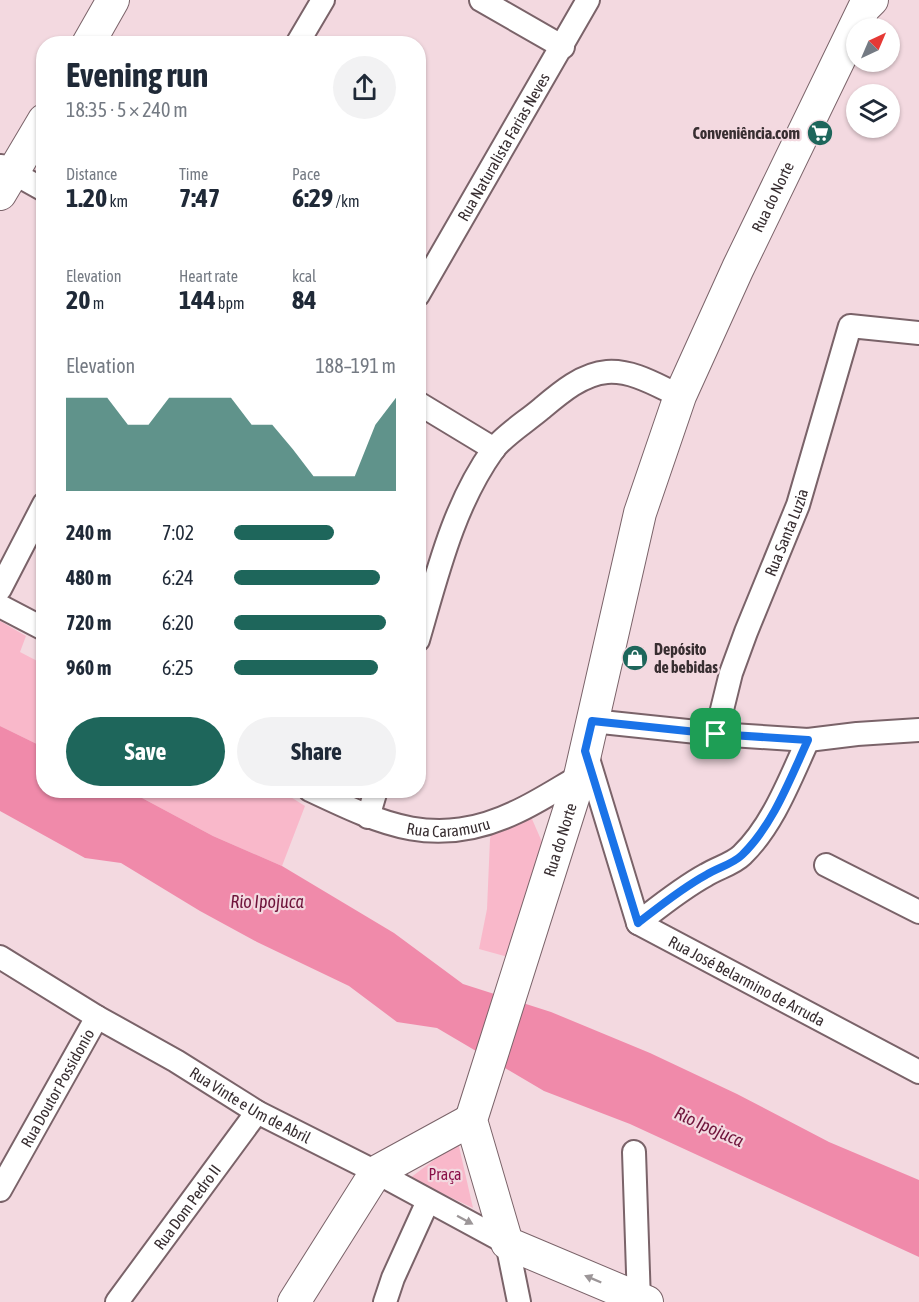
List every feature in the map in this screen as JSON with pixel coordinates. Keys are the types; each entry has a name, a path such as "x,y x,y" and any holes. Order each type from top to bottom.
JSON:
{"main road":[{"path":"92,36 108,2"},
{"name":"Rua do Norte","path":"471,1120 583,763 640,513 680,396 738,268 867,3"},
{"path":"4,177 36,131"},
{"path":"294,1302 376,1172 471,1120 507,1243 641,1301"}],"street":[{"path":"302,36 323,0"},
{"path":"481,0 562,47"},
{"name":"Rua Naturalista Farias Neves","path":"426,281 588,0"},
{"path":"4,177 36,187"},
{"name":"Rua Santa Luzia","path":"716,734 735,663 798,505 850,326 919,333"},
{"path":"426,612 438,570 464,500 494,448 559,393 585,377 608,372 631,374 680,396"},
{"path":"426,408 494,448"},
{"path":"0,589 36,519"},
{"path":"0,606 36,625"},
{"path":"592,721 716,734 808,740 919,730"},
{"path":"583,763 638,923 668,899 706,874 741,857 760,834 808,740"},
{"name":"Rua Caramuru","path":"327,798 368,818 399,827 433,832 468,830 516,813 583,763"},
{"path":"368,818 374,798"},
{"path":"826,865 919,912"},
{"name":"Rua José Belarmino de Arruda","path":"638,923 919,1072"},
{"name":"Rua Vinte e Um de Abril","path":"0,957 97,1017 176,1061 257,1112 376,1172 507,1243"},
{"name":"Rua Doutor Possidonio","path":"0,1191 97,1017"},
{"name":"Rua Dom Pedro II","path":"117,1302 257,1112"},
{"path":"634,1152 641,1301"},
{"path":"385,1302 393,1278 428,1201"},
{"path":"507,1243 519,1302"}],"green space":[{"path":"0,621 26,636 20,652 36,660 36,744 0,726"},
{"path":"142,798 292,798 305,806 282,866 213,836"},
{"path":"506,819 532,819 542,842 529,895 508,957 479,949 487,909 490,839 493,824"},
{"name":"Praça","path":"458,1142 473,1208 410,1178"}],"water":[{"name":"Rio Ipojuca","path":"0,726 36,744 36,798 142,798 213,836 282,866 394,933 463,984 551,1012 650,1053 737,1094 829,1142 919,1180 919,1257 630,1124 544,1091 437,1028 397,1022 349,986 257,942 200,911 121,863 85,858 0,811"}],"place":[{"name":"Conveniência.com","path":"820,133"},
{"name":"Depósito de bebidas","path":"635,658"}],"route":[{"path":"592,721 716,734 808,740 781,797 760,834 741,857 706,874 668,899 638,923 585,751 592,721"}]}
